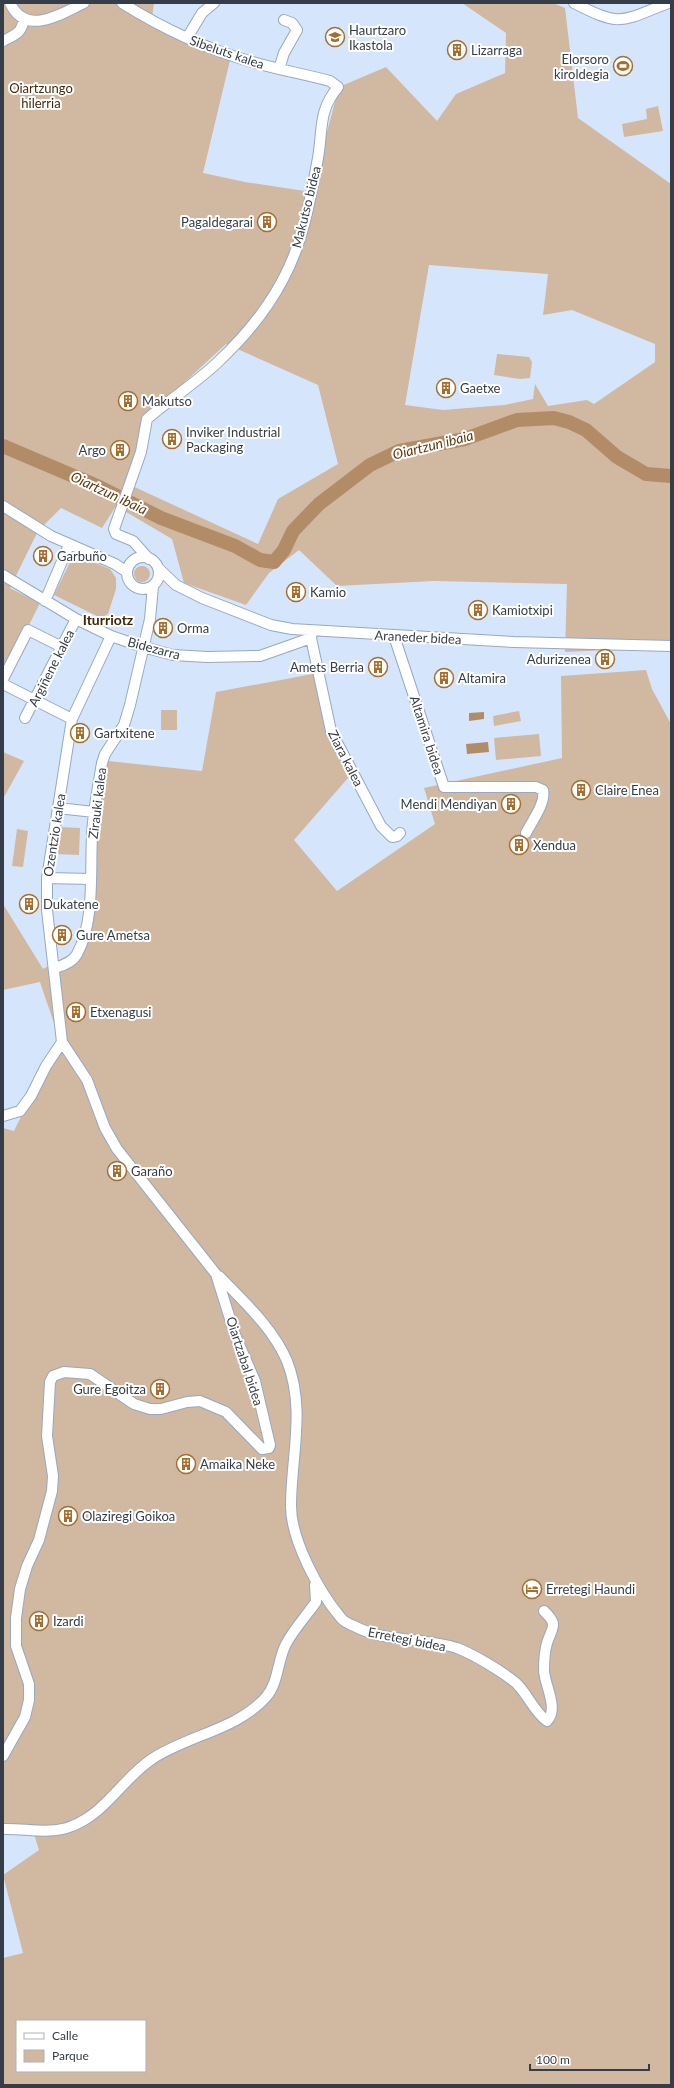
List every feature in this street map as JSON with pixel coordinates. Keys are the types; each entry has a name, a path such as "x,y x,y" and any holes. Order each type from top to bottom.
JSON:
{"street":[{"path":"10,3 16,14 24,19 45,21 84,3"},
{"name":"Sibeluts kalea","path":"122,3 156,24 187,38 247,61 330,81 338,87"},
{"path":"187,38 202,12 214,3"},
{"path":"574,3 603,18 620,20 630,18 668,3"},
{"path":"3,41 22,30 24,19"},
{"path":"279,69 284,52 297,30 292,23 284,20"},
{"name":"Makutso bidea","path":"137,545 133,540 116,534 114,529 141,452 147,419 217,363 266,310 282,282 301,236 318,156 322,116 331,96 338,87"},
{"path":"3,506 34,527 69,545 115,564 127,572"},
{"path":"45,602 69,545"},
{"path":"137,545 158,568 158,578 154,585 146,589 138,589"},
{"path":"137,545 134,560 127,572 128,580 144,594 151,607"},
{"path":"95,556 134,560 149,559"},
{"name":"Araneder bidea","path":"158,568 176,585 202,598 271,625 312,635 394,636 542,643 670,645"},
{"name":"Bidezarra","path":"3,576 45,602 111,636 143,647 189,657 260,656 312,635"},
{"name":"Araneder bidea","path":"154,585 176,585"},
{"name":"Zirauki kalea","path":"54,968 62,966 72,959 81,946 88,917 94,812 102,763 105,754 124,725 143,647 154,585"},
{"name":"Argiñene kalea","path":"25,718 76,619"},
{"path":"3,680 28,630 62,647"},
{"name":"Ziara kalea","path":"312,635 330,731 381,826 392,837 397,836 400,833"},
{"name":"Ozentzio kalea","path":"62,1042 47,910 47,878 72,719 111,636"},
{"name":"Altamira bidea","path":"394,636 444,787 536,787 542,790 544,795 526,833"},
{"path":"3,684 72,719"},
{"path":"58,808 94,812"},
{"path":"47,878 91,879"},
{"path":"3,1116 20,1111 31,1096 46,1066 62,1042"},
{"name":"Oiartzabal bidea","path":"3,1756 25,1717 29,1700 29,1684 16,1646 16,1618 20,1589 27,1566 39,1540 52,1491 53,1476 47,1436 50,1382 53,1376 64,1372 90,1374 134,1404 150,1409 161,1409 187,1402 200,1401 226,1412 262,1449 269,1448 270,1445 255,1381 235,1335 216,1274 117,1149 105,1128 87,1080 62,1042"},
{"name":"Erretegi bidea","path":"216,1274 270,1330 286,1361 296,1393 298,1435 291,1506 293,1530 312,1574 342,1620 363,1631 386,1638 457,1648 478,1658 516,1683 536,1711 548,1721 552,1716 552,1708 544,1673 544,1655 554,1625 552,1618 544,1611"},
{"path":"3,1829 60,1829 81,1822 103,1806 151,1760 174,1745 230,1722 260,1703 273,1685 286,1643 316,1602 317,1597 312,1574"}],"green space":[{"name":"Oiartzungo hilerria","path":"3,3 154,3 152,17 232,52 203,173 245,182 311,192 339,87 386,67 437,121 456,94 505,73 506,33 462,3 553,3 565,8 578,118 671,184 671,641 631,649 565,652 567,584 433,581 337,586 299,550 269,573 246,605 184,583 172,539 116,506 102,528 61,508 38,531 10,588 40,603 3,677","holes":["429,265 548,274 543,315 572,310 655,344 655,362 594,404 587,400 548,406 535,384 533,399 504,405 443,410 405,405","226,344 318,385 338,464 278,499 258,544 128,484 147,417"]},
{"path":"658,106 663,131 624,137 622,124 647,119 646,109"},
{"path":"497,354 529,357 532,362 530,378 520,379 494,375"},
{"path":"74,554 110,569 116,578 116,589 108,614 101,618 54,595"},
{"path":"142,566 149,571 150,574 145,581 142,582 135,577 134,574 139,567"},
{"path":"646,670 652,689 671,724 671,2085 3,2085 3,1958 23,1953 3,1875 39,1850 32,1828 3,1828 3,1128 14,1131 59,1038 40,982 3,990 3,904 43,969 88,944 92,853 108,761 202,771 216,692 318,673 348,778 294,840 337,891 435,824 424,788 562,758 561,676"},
{"path":"161,710 177,710 177,730 161,730"},
{"path":"519,711 521,721 494,726 493,716"},
{"path":"539,734 541,756 496,760 494,738"},
{"path":"3,752 24,761 3,799"},
{"path":"59,827 80,828 79,855 55,854"},
{"path":"17,829 28,831 23,867 12,866"}],"shaded area":[{"path":"484,712 484,719 469,721 469,713"},
{"path":"488,742 489,752 467,754 466,744"}],"waterway":[{"name":"Oiartzun ibaia","path":"3,446 97,486 161,518 235,546 260,560 274,562 284,550 293,531 319,504 370,465 399,451 465,439 517,420 554,418 569,422 586,430 617,457 646,474 671,476"}],"place":[{"name":"Haurtzaro Ikastola","path":"335,37"},
{"name":"Lizarraga","path":"457,50"},
{"name":"Elorsoro kiroldegia","path":"623,66"},
{"name":"Pagaldegarai","path":"267,222"},
{"name":"Gaetxe","path":"446,388"},
{"name":"Makutso","path":"128,401"},
{"name":"Inviker Industrial Packaging","path":"172,439"},
{"name":"Argo","path":"120,450"},
{"name":"Garbuño","path":"43,556"},
{"name":"Kamio","path":"296,592"},
{"name":"Kamiotxipi","path":"478,610"},
{"name":"Orma","path":"163,628"},
{"name":"Adurizenea","path":"605,659"},
{"name":"Amets Berria","path":"378,667"},
{"name":"Altamira","path":"444,678"},
{"name":"Gartxitene","path":"80,733"},
{"name":"Claire Enea","path":"581,790"},
{"name":"Mendi Mendiyan","path":"511,804"},
{"name":"Xendua","path":"519,845"},
{"name":"Dukatene","path":"29,904"},
{"name":"Gure Ametsa","path":"62,935"},
{"name":"Etxenagusi","path":"76,1012"},
{"name":"Garaño","path":"117,1171"},
{"name":"Gure Egoitza","path":"160,1389"},
{"name":"Amaika Neke","path":"186,1464"},
{"name":"Olaziregi Goikoa","path":"68,1516"},
{"name":"Erretegi Haundi","path":"532,1589"},
{"name":"Izardi","path":"39,1621"}],"district":[{"name":"Iturriotz","path":"108,620"}]}
